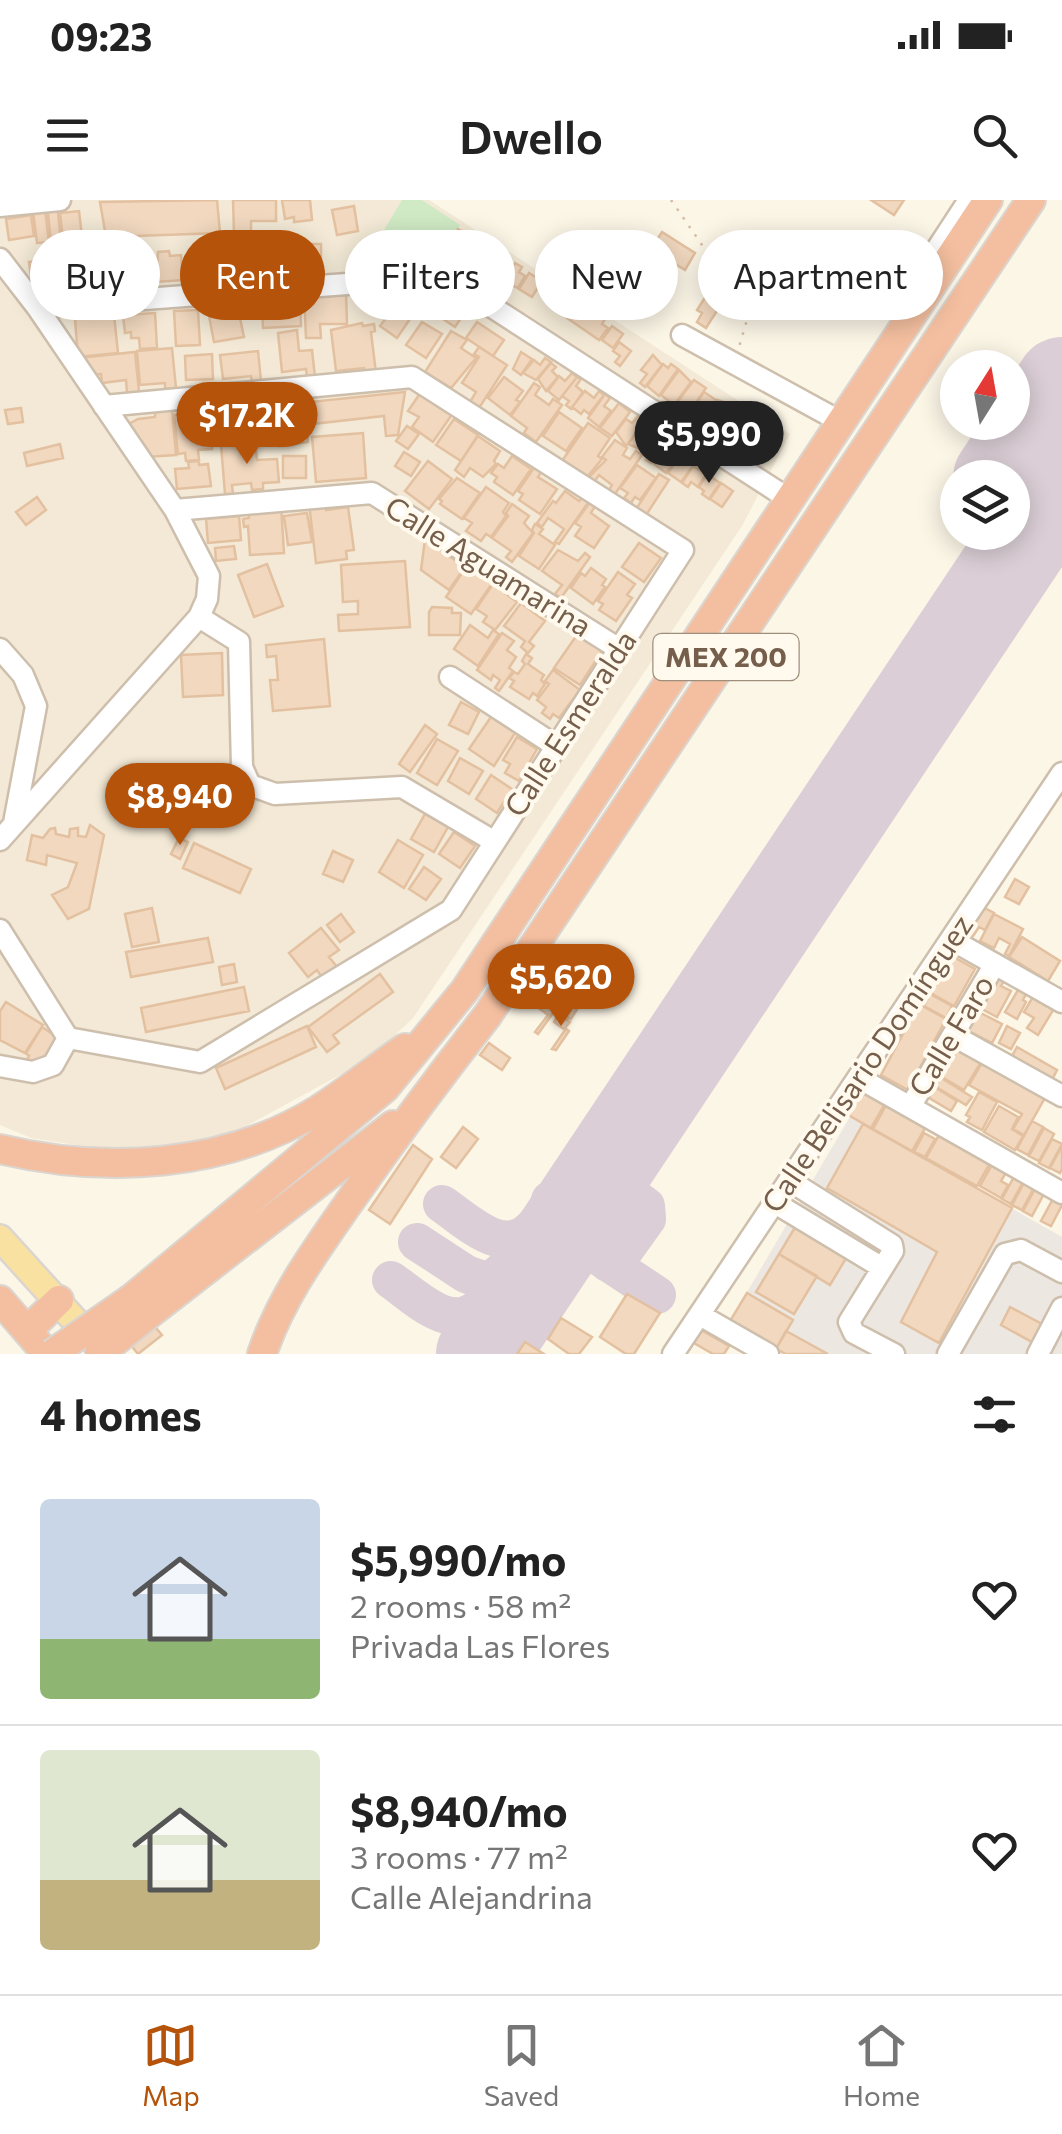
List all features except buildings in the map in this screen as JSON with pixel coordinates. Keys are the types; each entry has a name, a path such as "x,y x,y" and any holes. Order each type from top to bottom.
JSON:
{"highway":[{"name":"MEX 200","path":"0,1300 50,1354 140,1306 385,1088 482,966 988,200"},
{"name":"MEX 200","path":"262,1354 299,1275 414,1109 486,1016 1030,200"},
{"path":"904,329 932,349"},
{"name":"MEX 200","path":"0,1149 45,1160 102,1164 173,1161 241,1145 316,1112 434,1026"},
{"path":"102,1354 140,1306 414,1109"},
{"path":"27,1331 59,1300"}],"main road":[{"path":"0,1238 59,1300 102,1354"}],"street":[{"path":"0,206 60,200"},
{"path":"904,329 908,300 918,278 969,200"},
{"path":"0,259 30,298"},
{"path":"160,298 345,284"},
{"path":"7,832 199,616 207,599 209,576 176,510 46,320"},
{"path":"513,320 792,500"},
{"path":"682,335 842,423"},
{"name":"Calle Esmeralda","path":"68,1038 200,1062 451,910 683,550 412,377 104,406"},
{"name":"Calle Aguamarina","path":"176,510 372,493 619,650"},
{"path":"199,616 239,642 242,768 250,786 275,794 402,788 495,842"},
{"path":"0,649 24,675 36,706 10,779 7,832"},
{"path":"450,677 556,746"},
{"name":"Calle Belisario Domínguez","path":"673,1354 1062,773"},
{"path":"0,930 68,1038 53,1064 32,1072 0,1066"},
{"path":"952,940 1062,1002"},
{"name":"Calle Faro","path":"910,1107 994,964"},
{"path":"954,1036 1062,1096"},
{"path":"859,1078 1062,1193"},
{"path":"790,1181 892,1245 893,1251 849,1322 850,1328 894,1354"},
{"path":"775,1203 881,1267"},
{"path":"948,1354 1004,1254 1021,1250 1062,1272"},
{"path":"1038,1354 1062,1308"},
{"path":"700,1314 768,1354"}],"path":[{"path":"670,200 750,313 734,364"}],"shaded area":[{"path":"0,200 429,200 475,230 345,230 345,320 515,320 515,256 535,269 535,320 614,320 790,434 742,526 413,1018 371,1058 228,1136 169,1147 95,1148 31,1138 0,1125"},
{"path":"850,1117 1062,1237 1062,1354 786,1354 730,1321"}],"green space":[{"path":"402,200 422,200 460,225 457,230 384,230"}],"taxiway":[{"path":"608,1263 619,1258 647,1219 646,1206 631,1195"},
{"path":"550,1200 550,1215 559,1230 657,1295"},
{"path":"442,1204 500,1239 524,1235 535,1225"},
{"path":"417,1242 480,1279 492,1279 507,1267"},
{"path":"391,1280 423,1304 446,1315 470,1314 481,1306"}],"runway":[{"path":"1011,460 1062,383"},
{"path":"482,1354 1062,484"}]}
